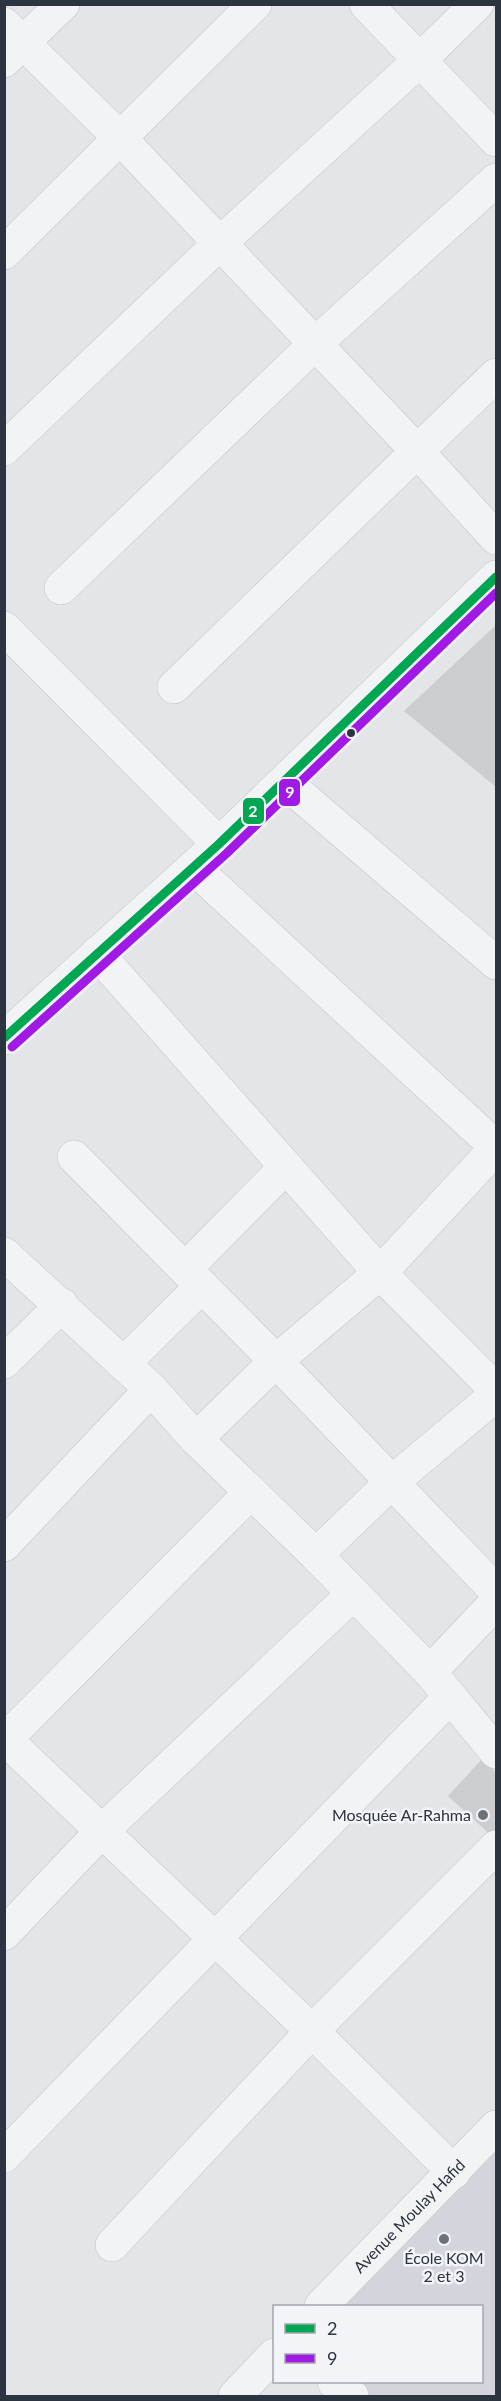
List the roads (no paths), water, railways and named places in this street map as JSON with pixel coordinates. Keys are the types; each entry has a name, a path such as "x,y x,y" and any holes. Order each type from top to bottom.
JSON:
{"street":[{"path":"63,4 11,42 120,138 417,451 496,538"},
{"path":"4,253 255,4"},
{"path":"366,4 496,140"},
{"path":"4,449 219,244 420,60 477,4"},
{"path":"61,588 316,344 496,180"},
{"path":"174,687 496,375"},
{"path":"4,1038 194,868 496,577"},
{"path":"4,628 219,844"},
{"path":"285,782 496,963"},
{"path":"194,868 496,1147 380,1273 276,1361 196,1439"},
{"path":"97,953 380,1273 496,1390"},
{"path":"74,1157 276,1361 496,1591"},
{"path":"123,1364 286,1167"},
{"path":"4,1254 62,1305 150,1389 196,1439 316,1555 352,1595 430,1672 449,1698 496,1752"},
{"path":"4,1362 62,1305"},
{"path":"4,1545 150,1389"},
{"path":"316,1555 392,1482 496,1395"},
{"path":"251,1492 5,1739 312,2031 454,2172"},
{"path":"4,1934 102,1831 352,1595"},
{"path":"430,1672 496,1602"},
{"path":"4,2156 449,1698"},
{"path":"112,2245 312,2031 496,1847"},
{"name":"Avenue Moulay Hafid","path":"323,2305 496,2127"},
{"path":"235,2397 273,2356"},
{"path":"335,2383 352,2397"}],"place":[{"name":"Mosquée Ar-Rahma","path":"483,1815"},
{"name":"École KOM 2 et 3","path":"444,2239"}]}
